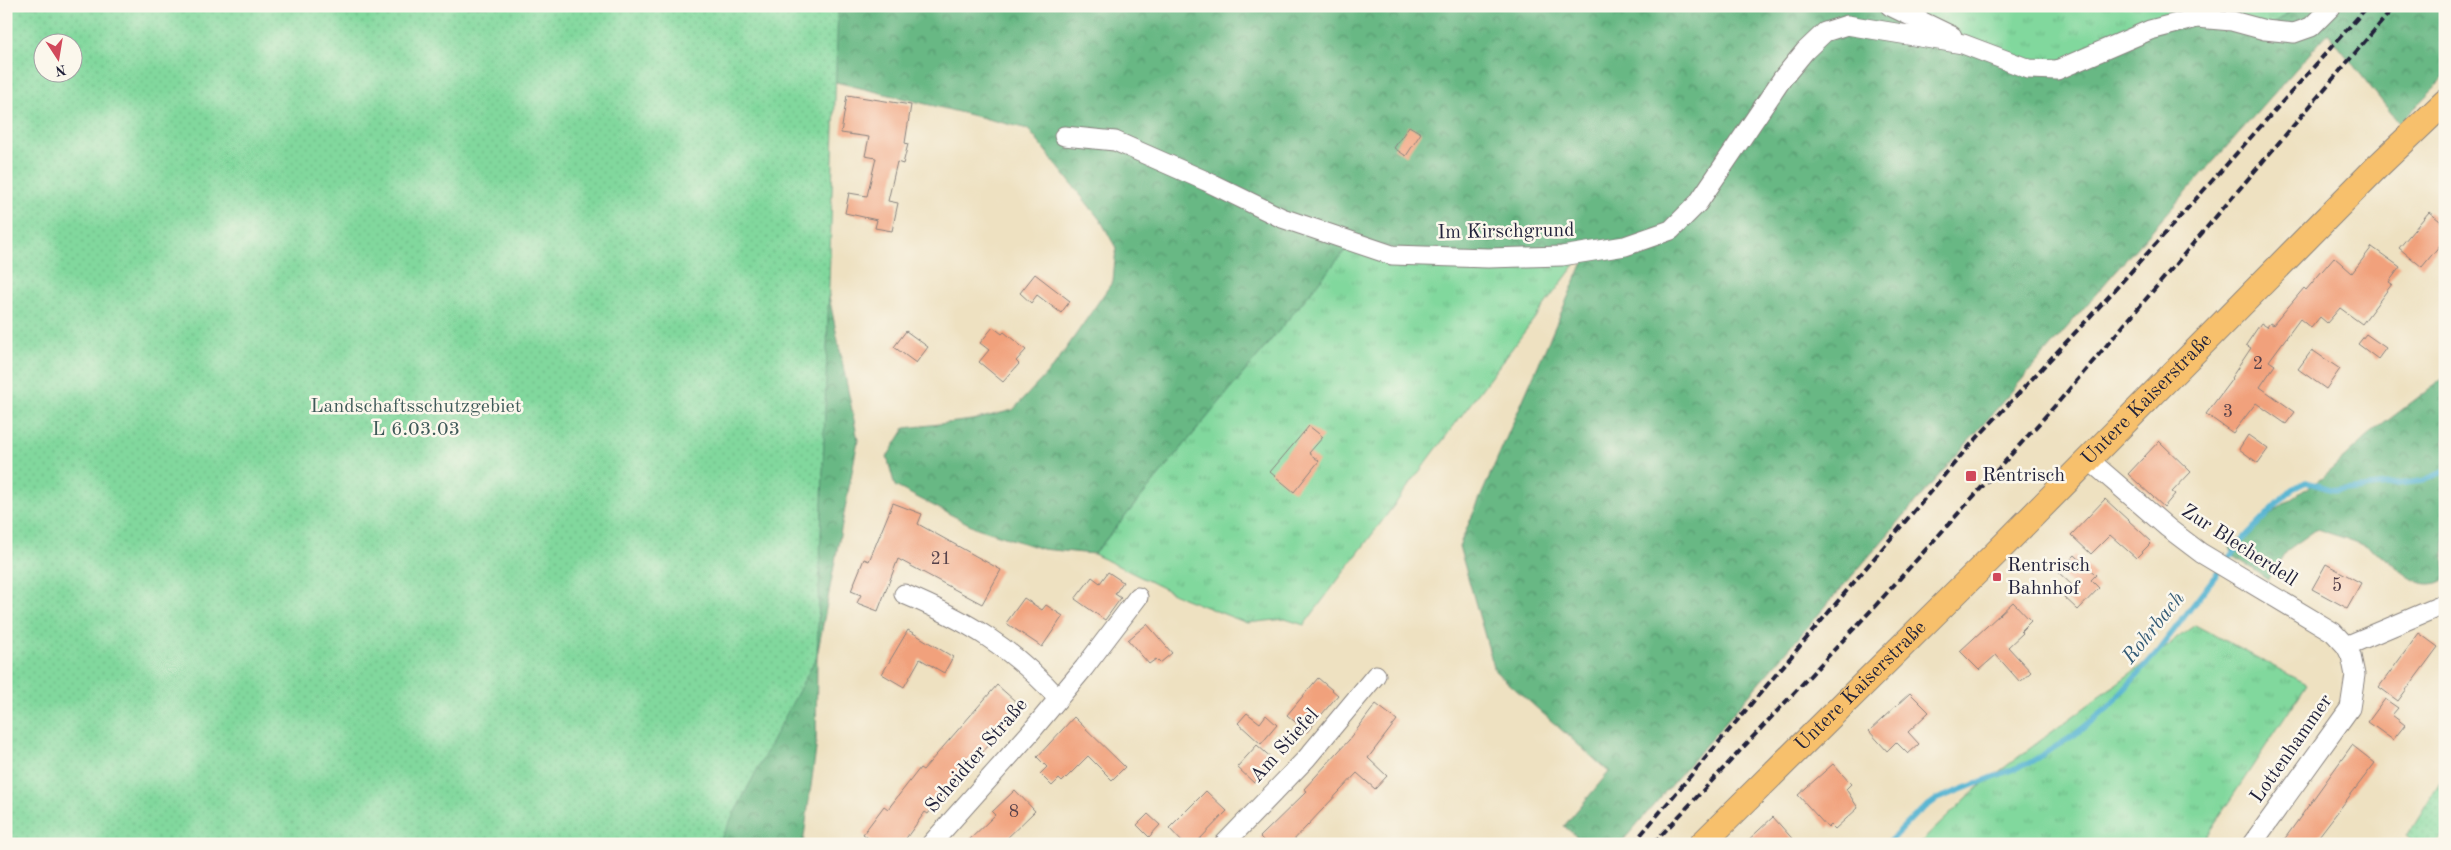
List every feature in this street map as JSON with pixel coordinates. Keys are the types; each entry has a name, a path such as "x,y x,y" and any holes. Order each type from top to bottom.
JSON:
{"main road":[{"name":"Untere Kaiserstraße","path":"1702,844 2445,102"}],"street":[{"name":"Im Kirschgrund","path":"1890,6 1987,52"},
{"name":"Im Kirschgrund","path":"1064,136 1115,141 1206,180 1282,218 1392,255 1488,258 1562,256 1625,246 1671,230 1698,203 1782,79 1805,51 1825,32 1847,25 1963,44 2030,69 2057,70 2150,30 2197,18 2232,21 2280,33 2294,33 2312,28 2332,6"},
{"name":"Zur Blecherdell","path":"2088,460 2168,528 2201,553 2318,622 2346,646"},
{"name":"Scheidter Straße","path":"904,594 988,636 1032,670 1058,698"},
{"name":"Scheidter Straße","path":"931,844 1029,734 1084,668 1138,597"},
{"path":"2346,646 2443,606"},
{"name":"Lottenhammer","path":"2252,844 2350,708 2355,675 2346,646"},
{"name":"Am Stiefel","path":"1224,844 1306,759 1376,675"}],"green space":[{"path":"6,6 1884,6 2029,71 2197,20 2265,32 2296,6 2445,6 2445,77 2399,123 2328,33 2121,265 1620,844 1585,844 1564,826 1609,772 1495,671 1459,546 1592,242 1487,260 1353,241 1094,554 1042,549 977,528 895,486 887,457 905,428 973,420 1013,410 1054,366 1113,281 1116,248 1101,221 1028,129 832,81 814,222 858,440 817,656 816,749 803,844 6,844"},
{"name":"Landschaftsschutzgebiet L 6.03.03","path":"6,6 838,6 817,656 718,844 6,844"},
{"path":"1884,6 2296,6 2265,32 2057,72"},
{"path":"1353,240 1592,242 1304,625 1285,619 1247,623 1183,598 1094,554"},
{"path":"2445,377 2445,579 2426,584 2417,581 2368,547 2317,529 2286,551 2268,579 2235,557 2230,547 2285,503 2322,478 2370,434"},
{"path":"2195,625 2307,684 2201,844 1919,844 1977,788"},
{"path":"2441,780 2445,783 2445,835 2435,844 2417,844 2407,836"}],"building":[{"path":"847,95 911,105 905,143 908,144 903,164 897,162 888,201 898,203 892,231 875,228 877,220 845,213 849,193 867,196 876,158 865,156 869,137 841,133"},
{"path":"1409,126 1421,133 1406,156 1394,148"},
{"path":"2429,212 2445,225 2445,239 2422,267 2399,248"},
{"path":"2372,247 2400,267 2389,282 2392,284 2362,324 2340,308 2327,323 2320,317 2311,328 2300,319 2269,361 2275,365 2260,387 2295,412 2286,424 2256,403 2233,433 2206,414 2232,379 2251,348 2246,345 2261,323 2267,327 2270,323 2273,325 2304,288 2306,290 2334,257 2352,273"},
{"path":"1035,274 1070,301 1061,313 1037,295 1031,303 1020,293"},
{"path":"993,327 1002,334 1004,332 1026,350 1016,361 1019,364 1003,382 979,362 989,350 980,343"},
{"path":"906,331 928,347 916,363 894,347"},
{"path":"2366,334 2386,348 2378,359 2358,344"},
{"path":"2312,350 2340,369 2326,389 2298,369"},
{"path":"1309,426 1323,437 1309,453 1319,461 1294,492 1270,472"},
{"path":"2248,435 2268,449 2258,463 2239,449"},
{"path":"2159,441 2191,472 2172,492 2175,494 2164,507 2128,474"},
{"path":"2105,499 2152,542 2136,558 2110,535 2091,554 2071,535"},
{"path":"893,503 922,514 918,524 1001,570 982,604 898,559 878,611 857,603 861,595 851,591 864,559 869,561"},
{"path":"2075,555 2096,575 2091,580 2099,588 2078,610 2062,595 2072,585 2058,572"},
{"path":"2326,564 2361,583 2347,608 2312,589"},
{"path":"1108,572 1123,582 1115,594 1121,598 1105,620 1075,599 1092,577 1100,583"},
{"path":"1024,598 1042,610 1046,605 1063,616 1042,647 1006,623"},
{"path":"2013,602 2031,621 2021,631 2023,633 2008,647 2031,672 2020,682 1996,655 1979,670 1960,651"},
{"path":"1147,624 1172,653 1160,663 1156,659 1149,664 1128,640"},
{"path":"908,630 953,657 944,673 920,659 904,687 882,674"},
{"path":"2419,633 2438,647 2398,701 2379,687"},
{"path":"1318,678 1338,695 1307,732 1287,715"},
{"path":"997,685 1023,708 959,778 957,776 928,814 925,812 902,844 876,844 863,834 884,806 888,809 920,768 923,770"},
{"path":"1910,693 1929,712 1908,732 1919,744 1908,754 1896,742 1887,751 1869,731"},
{"path":"2385,699 2398,708 2392,715 2405,725 2393,740 2368,722"},
{"path":"1376,704 1397,720 1368,758 1387,776 1375,789 1357,773 1290,844 1267,844 1260,837 1307,791 1304,789 1349,740"},
{"path":"1247,713 1260,723 1266,715 1277,725 1261,744 1238,723"},
{"path":"1074,717 1125,767 1112,780 1088,756 1062,782 1059,779 1052,786 1040,774 1047,767 1037,757"},
{"path":"1257,745 1275,761 1254,783 1237,767"},
{"path":"2352,745 2375,763 2313,844 2281,844"},
{"path":"1833,764 1851,784 1846,789 1858,808 1835,829 1831,825 1828,828 1798,795"},
{"path":"1015,790 1035,811 1001,844 965,844 995,815 992,812"},
{"path":"1206,791 1227,811 1195,844 1184,844 1169,828"},
{"path":"1148,814 1160,825 1149,837 1137,825"},
{"path":"1773,817 1797,844 1744,844"}],"waterway":[{"name":"Rohrbach","path":"1887,844 1915,815 1937,799 2029,763 2073,736 2109,707 2158,651 2245,537 2292,489 2306,482 2337,491 2422,481 2445,471"}],"railway":[{"path":"1633,844 1963,453 2112,293 2368,6"},
{"path":"1653,844 1876,605 2061,399 2395,6"}],"place":[{"name":"Rentrisch","path":"1971,476"},
{"name":"Rentrisch Bahnhof","path":"1997,577"}]}
